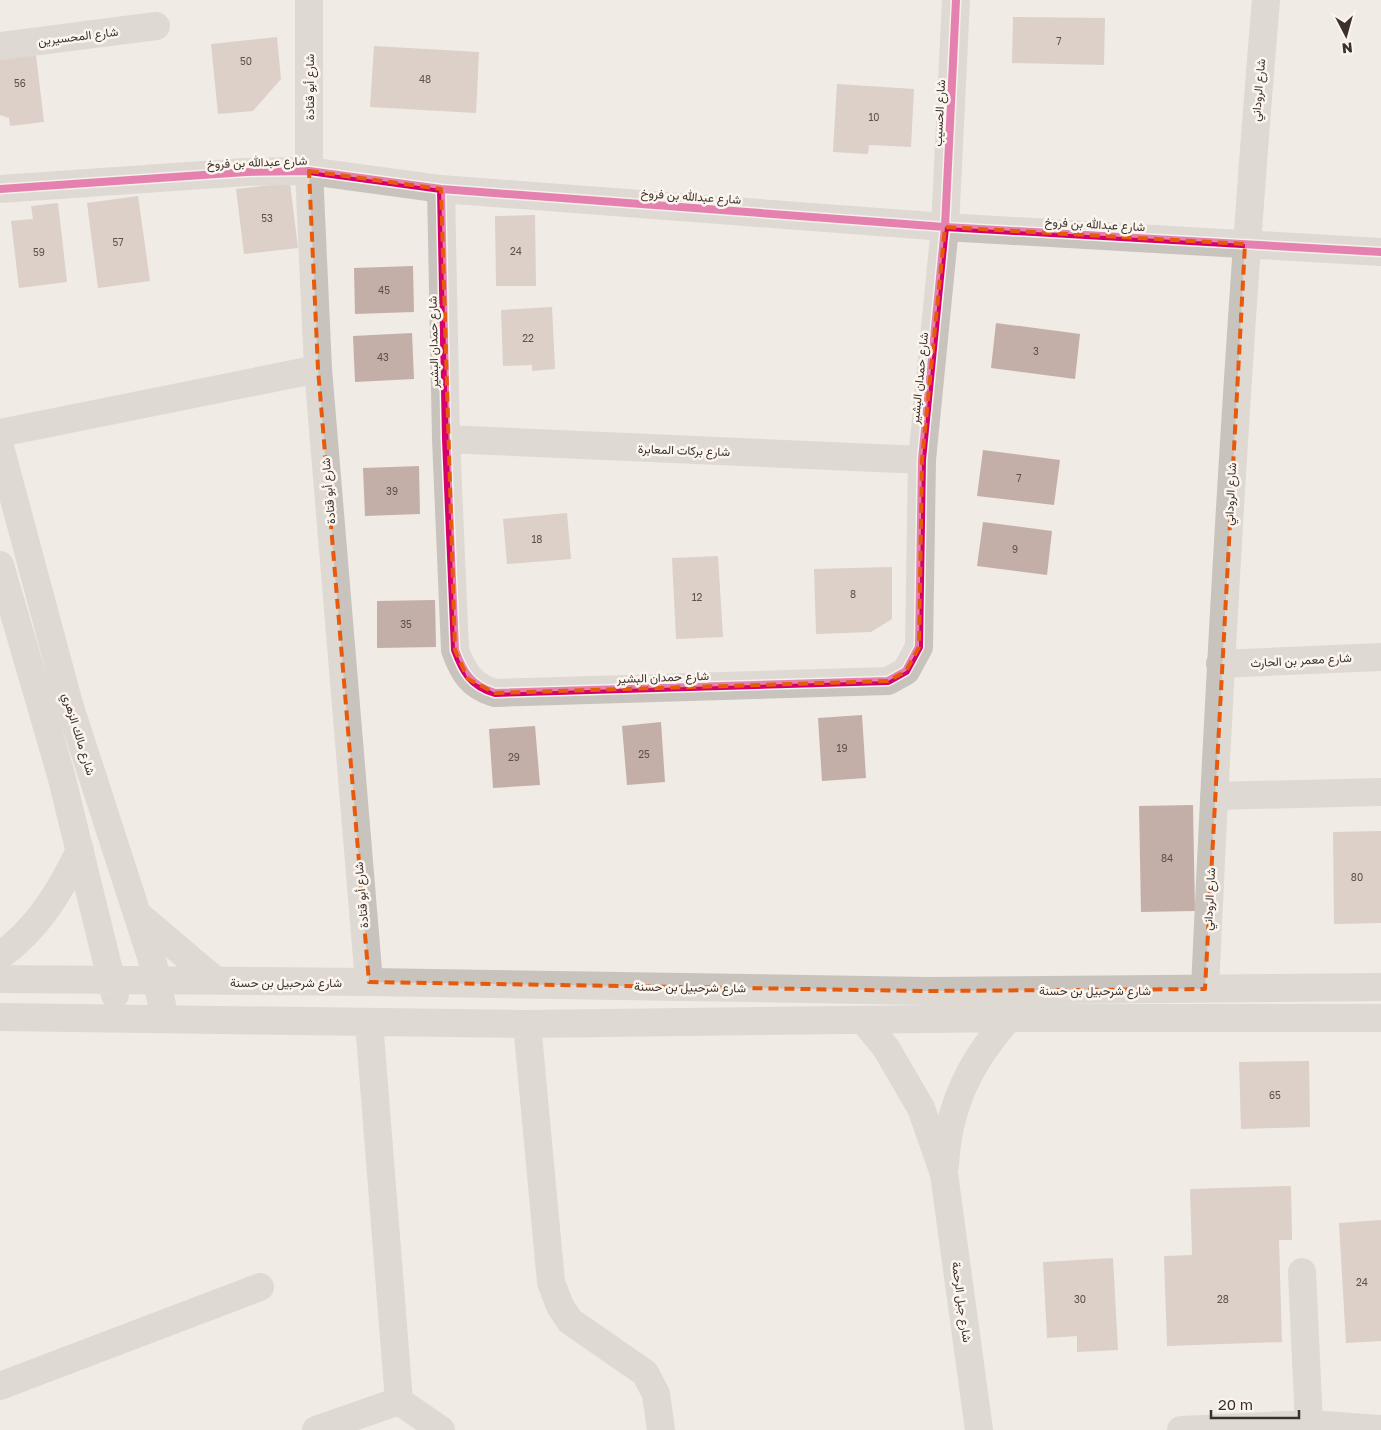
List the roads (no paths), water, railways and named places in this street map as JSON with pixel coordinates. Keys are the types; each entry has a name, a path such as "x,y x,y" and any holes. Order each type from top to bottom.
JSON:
{"street":[{"name":"شارع أبو قتادة","path":"309,0 309,171 318,369 369,982"},
{"name":"شارع الحسيب","path":"945,227 956,0"},
{"name":"شارع الروداني","path":"1205,989 1220,664 1245,244 1266,0"},
{"name":"شارع المحسيرين","path":"0,46 156,26"},
{"name":"شارع عبدالله بن فروخ","path":"5,192 246,172 309,171 441,189 945,227 1381,252"},
{"name":"شارع حمدان البشير","path":"441,189 446,440 455,650 468,679 481,689 495,693 888,681 906,671 919,647 922,460 945,227"},
{"path":"0,433 318,369"},
{"name":"شارع بركات المعابرة","path":"446,440 922,460"},
{"name":"شارع مالك الزهري","path":"0,447 69,704 158,980 165,1019"},
{"path":"0,565 61,775 120,1018"},
{"name":"شارع معمر بن الحارث","path":"1220,664 1381,657"},
{"path":"1214,796 1381,792"},
{"path":"0,956 19,941 42,916 59,892 80,850"},
{"path":"137,914 216,981"},
{"name":"شارع شرحبيل بن حسنة","path":"0,979 369,982 927,991 1381,988"},
{"path":"0,1017 527,1024 1009,1018 1381,1018"},
{"name":"شارع جبل الرحمة","path":"944,1174 949,1126 960,1089 973,1063 989,1039 1009,1018"},
{"name":"شارع جبل الرحمة","path":"864,1021 886,1048 913,1093 934,1140 944,1174 979,1430"},
{"path":"369,1022 399,1401"},
{"path":"527,1024 551,1282 560,1306 570,1321 645,1373 656,1394 661,1430"},
{"path":"1302,1272 1309,1424"},
{"path":"0,1386 260,1287"},
{"path":"316,1430 399,1401"},
{"path":"399,1401 441,1430"},
{"path":"1181,1430 1309,1424 1381,1429"}]}
